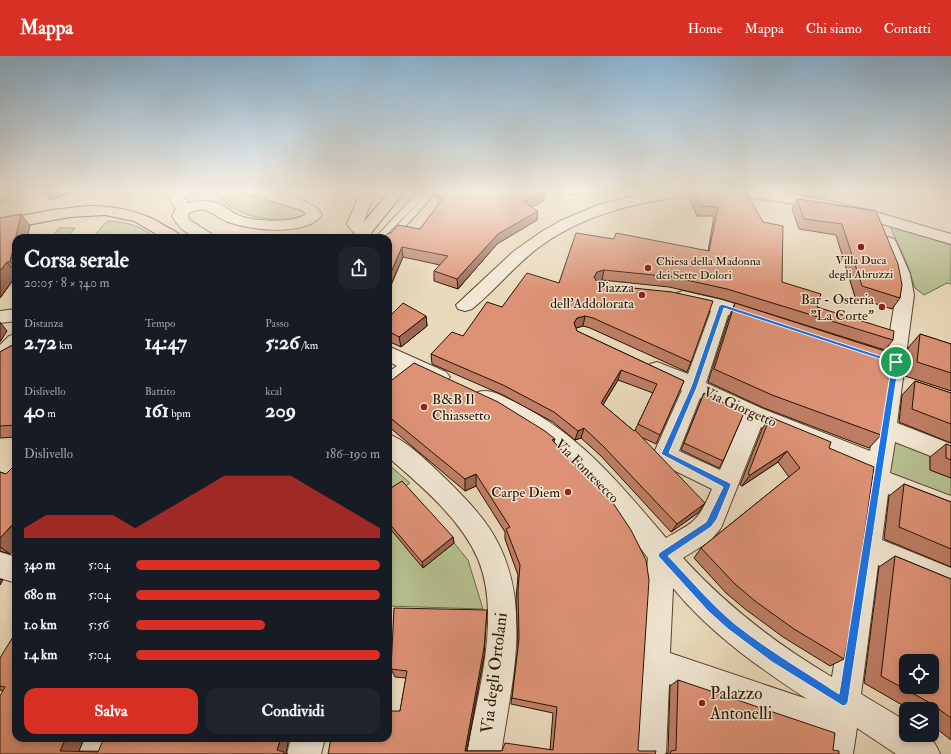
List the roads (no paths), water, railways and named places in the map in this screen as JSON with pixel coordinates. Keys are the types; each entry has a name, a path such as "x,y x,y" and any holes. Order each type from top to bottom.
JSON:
{"main road":[{"path":"148,224 167,234"},
{"path":"362,234 371,224"}],"street":[{"path":"186,224 201,234"},
{"path":"263,224 301,224"},
{"path":"355,224 361,234"},
{"path":"465,305 492,283 528,248 560,228 570,224"},
{"path":"839,727 877,472 894,372 905,288 901,274 880,224"},
{"path":"899,224 951,239"},
{"path":"676,295 722,306 776,323"},
{"path":"722,306 694,387 665,454 727,485"},
{"path":"0,316 12,315"},
{"path":"0,356 12,345"},
{"name":"Via Fontesecco","path":"392,355 522,416 561,442 591,471 619,502 662,556 711,608 775,659 839,727"},
{"name":"Via Giorgetto","path":"643,362 951,508"},
{"path":"392,379 413,364"},
{"path":"649,754 659,579 662,556 709,525 727,485 755,414"},
{"path":"884,428 951,454"},
{"name":"Via degli Ortolani","path":"392,447 451,501 480,538 496,570 501,590 502,630 484,754"},
{"path":"867,547 951,582"},
{"path":"0,564 12,568"},
{"path":"654,663 839,727 887,728 923,754"},
{"path":"95,754 101,742"},
{"path":"304,754 307,742"}],"lane":[{"path":"383,234 393,224"},
{"path":"392,236 403,224"}],"place":[{"name":"Villa Duca degli Abruzzi","path":"861,247"},
{"name":"Chiesa della Madonna dei Sette Dolori","path":"648,268"},
{"name":"Piazza dell'Addolorata","path":"642,295"},
{"name":"Bar - Osteria \"La Corte\"","path":"882,307"},
{"name":"B&B Il Chiassetto","path":"424,407"},
{"name":"Carpe Diem","path":"568,492"},
{"name":"Palazzo Antonelli","path":"702,703"}]}
